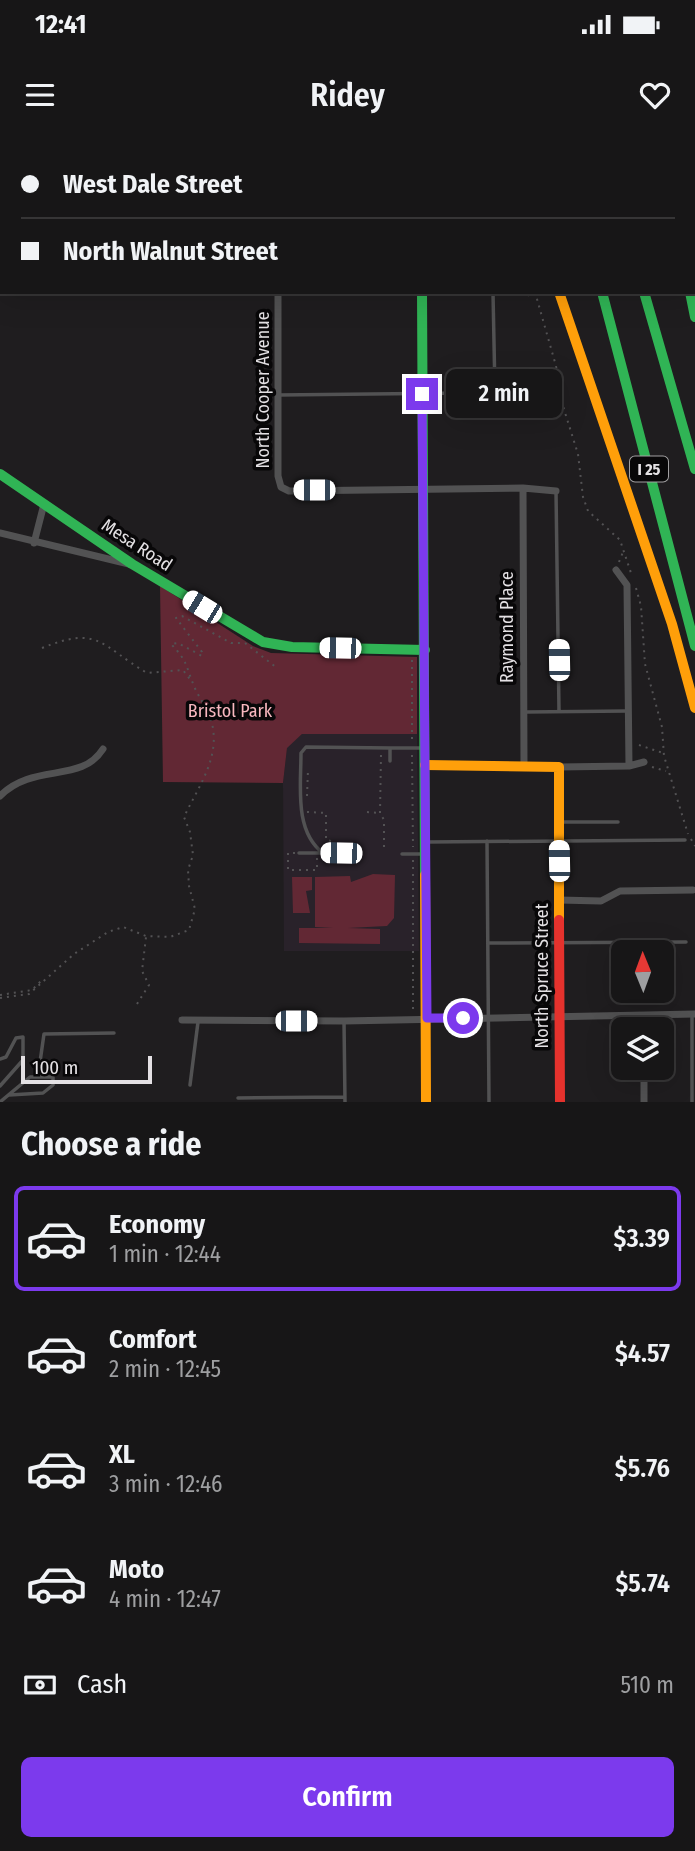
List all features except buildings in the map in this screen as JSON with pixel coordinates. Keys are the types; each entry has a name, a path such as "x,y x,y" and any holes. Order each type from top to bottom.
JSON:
{"main road":[{"path":"422,294 426,1102"},
{"path":"560,294 667,611 695,708"},
{"name":"I 25","path":"603,294 695,646"},
{"name":"I 25","path":"645,294 695,469"},
{"path":"690,294 695,317"},
{"name":"Mesa Road","path":"0,474 132,564 263,642 292,647 425,650"},
{"path":"425,765 559,767"},
{"name":"North Spruce Street","path":"559,767 560,1102"}],"street":[{"name":"North Cooper Avenue","path":"278,294 278,476 281,487 289,491 423,490"},
{"path":"423,490 523,488 556,491"},
{"name":"Raymond Place","path":"523,488 524,766"},
{"path":"34,543 44,504"},
{"path":"0,533 132,564"},
{"path":"616,570 627,585 629,766"},
{"path":"0,796 23,778 53,771 77,770 95,762 103,749"},
{"path":"559,767 629,766 644,762"},
{"path":"559,900 601,901 620,891 692,890"},
{"path":"182,1020 344,1021 693,1015"},
{"path":"644,1080 644,1102"}],"lane":[{"path":"493,294 495,393"},
{"path":"278,395 549,392"},
{"path":"556,491 559,711"},
{"path":"523,712 629,711"},
{"path":"390,748 390,761"},
{"path":"323,853 312,841 302,815 303,750 425,748"},
{"path":"558,822 618,822"},
{"path":"425,842 685,840"},
{"path":"487,841 489,1102"},
{"path":"299,853 358,854"},
{"path":"402,854 425,854"},
{"path":"488,943 686,942"},
{"path":"692,1102 693,1015"},
{"path":"190,1086 198,1020"},
{"path":"238,1098 345,1100 344,1021"},
{"path":"37,1076 44,1034 114,1032"},
{"path":"0,1059 6,1057 16,1038 23,1037 23,1059 0,1086"},
{"path":"0,1102 30,1077 53,1077 53,1085 43,1093 9,1095"}],"path":[{"path":"616,570 624,552"},
{"path":"192,683 189,666 171,644 178,643 194,651 198,657 202,652 178,616 231,643 263,642"},
{"path":"0,996 29,994 42,981 108,932 123,927 146,936 170,937 188,930 195,909 188,870 193,855 190,832 184,817 201,791 212,755 211,721 192,683 183,670 147,673 97,638 78,636 42,648"},
{"path":"244,643 277,668"},
{"path":"412,654 412,740"},
{"path":"639,745 664,754"},
{"path":"381,748 380,813 384,820 384,848"},
{"path":"412,751 413,1013"},
{"path":"644,762 657,770 667,771"},
{"path":"308,765 307,813 326,813 326,840 331,841"},
{"path":"368,812 380,813"},
{"path":"299,853 288,853 288,870 317,870 317,866"},
{"path":"137,1004 149,985 142,971 146,936"}],"shaded area":[{"path":"302,734 417,734 419,951 284,951 283,783 287,747"}],"green space":[{"name":"Bristol Park","path":"160,586 253,646 271,653 417,657 417,734 302,734 287,748 283,783 163,782"},
{"path":"373,874 395,875 394,918 387,926 348,928 380,929 380,944 299,943 299,928 333,928 315,927 315,877 350,876 351,882"},
{"path":"292,877 312,877 312,890 306,891 310,913 293,913"}],"traffic: fast":[{"path":"422,294 425,875"},
{"path":"603,294 695,646"},
{"path":"645,294 695,469"},
{"path":"690,294 695,317"},
{"path":"0,474 132,564 263,642 292,647 425,650"}],"traffic: slow":[{"path":"560,294 672,624 695,708"},
{"path":"425,765 559,767 559,920"},
{"path":"425,875 426,1102"}],"traffic: jam":[{"path":"559,920 560,1102"}],"route":[{"path":"422,394 427,1018 463,1018"}]}
